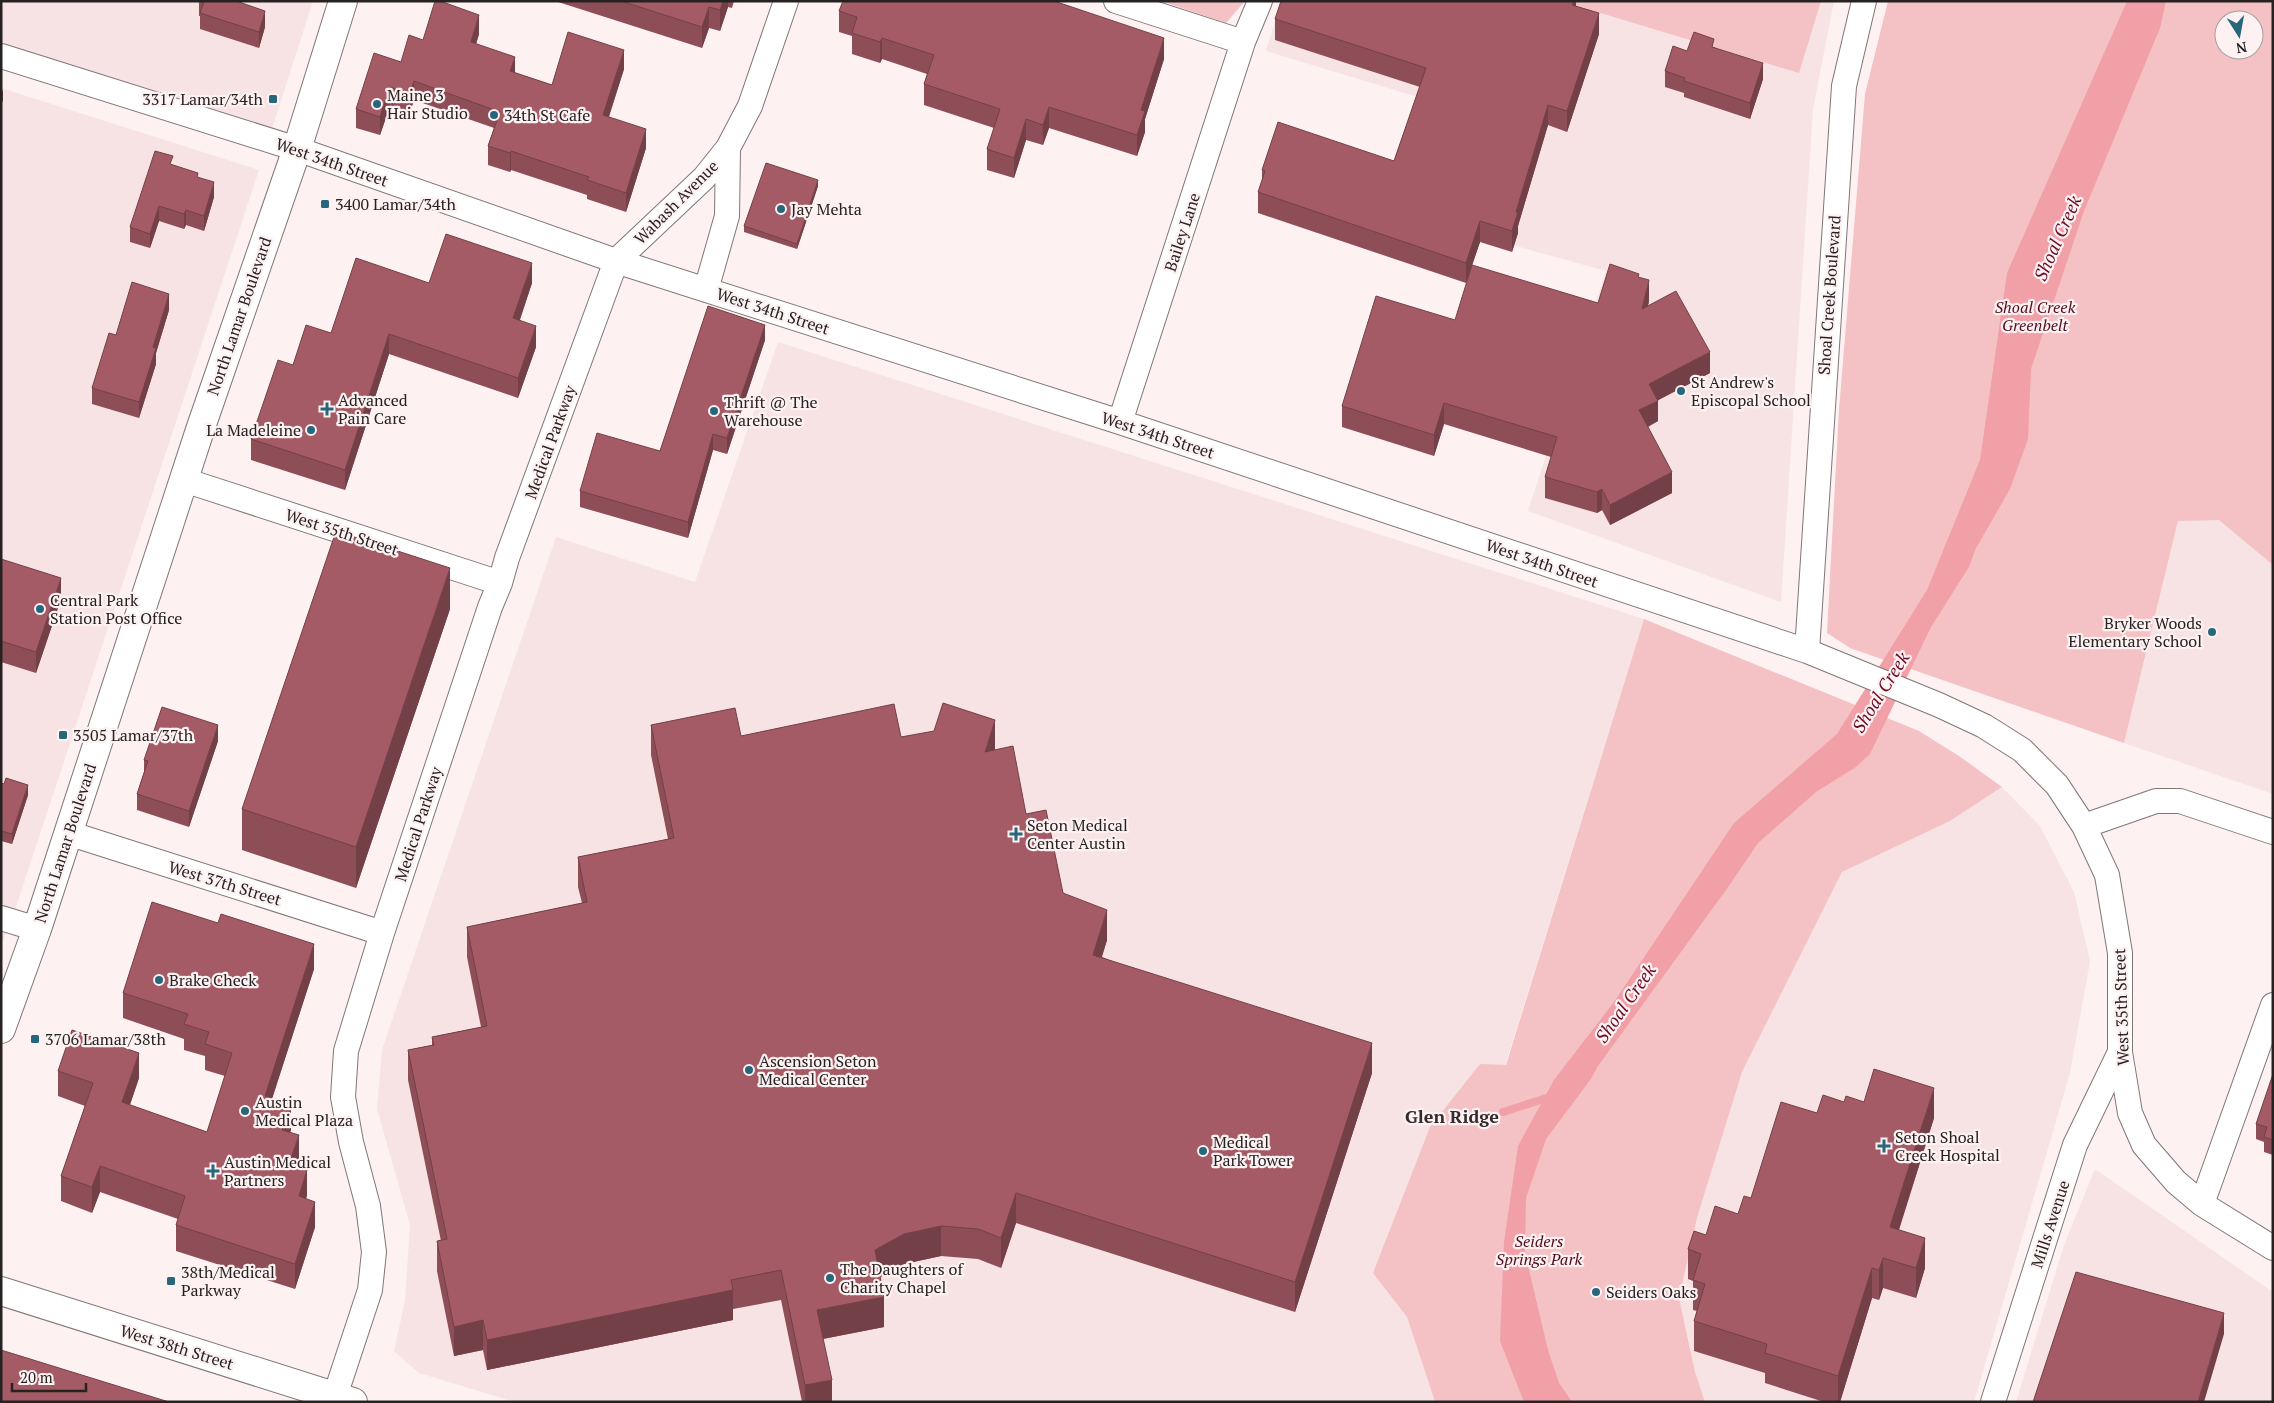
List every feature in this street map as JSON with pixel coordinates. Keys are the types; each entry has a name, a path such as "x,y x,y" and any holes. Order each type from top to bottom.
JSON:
{"main road":[{"name":"North Lamar Boulevard","path":"1,1030 37,929 184,480 297,149 343,1"},
{"name":"West 38th Street","path":"1,1291 341,1400"}],"street":[{"name":"Wabash Avenue","path":"616,261 704,178 728,148 750,106 786,1"},
{"path":"1116,1 1244,42"},
{"name":"Bailey Lane","path":"1120,422 1244,42 1260,1"},
{"name":"Shoal Creek Boulevard","path":"1806,651 1844,86 1864,1"},
{"name":"West 34th Street","path":"1,56 297,149 616,261 1120,422 1806,651 1939,705 1984,726 2022,750 2057,785 2084,826"},
{"path":"706,290 727,216 728,148"},
{"name":"Medical Parkway","path":"341,1400 370,1290 374,1252 368,1206 351,1142 343,1097 346,1051 382,933 490,607 616,261"},
{"name":"West 35th Street","path":"184,480 500,583"},
{"path":"2084,826 2149,803 2180,801 2273,832"},
{"name":"West 35th Street","path":"2084,826 2107,875 2115,915 2120,954 2120,1052 2130,1113 2144,1145 2176,1182 2202,1204 2273,1248"},
{"name":"West 37th Street","path":"68,833 382,933"},
{"path":"1,918 37,929"},
{"path":"2202,1204 2273,1005"},
{"name":"Mills Avenue","path":"1993,1402 2075,1144 2120,1052"}],"shaded area":[{"path":"1,1 313,1 271,132 1,46"},
{"name":"St Andrew's Episcopal School","path":"1281,1 1834,1 1813,109 1781,602 1528,511 1606,271 1491,239 1527,130 1266,51"},
{"path":"1,88 259,170 17,904 1,946"},
{"name":"Bryker Woods Elementary School","path":"2223,338 2273,344 2273,794 2124,743"},
{"name":"Seton Medical Center Austin","path":"778,342 1644,619 1505,1066 1373,1272 1407,1317 1435,1402 515,1402 419,1373 394,1351 405,1301 410,1225 377,1109 382,1050 556,537 695,582"},
{"name":"Seton Shoal Creek Hospital","path":"2002,787 2040,826 2074,892 2090,961 2070,1073 1974,1402 1705,1402 1695,1372 1679,1298 1697,1218 1742,1072 1842,872 1950,821"},
{"path":"2095,1169 2273,1292 2273,1402 2016,1402 2064,1245"}],"green space":[{"path":"1161,1 1245,1 1226,23"},
{"path":"1561,1 1821,1 1799,73"},
{"name":"Shoal Creek Greenbelt","path":"1888,1 2273,1 2273,565 2219,520 2178,521 2124,743 1850,648 1827,633 1839,410 1865,94"},
{"name":"Seiders Springs Park","path":"1644,619 1919,731 1959,756 2002,787 1950,821 1842,872 1742,1072 1697,1218 1679,1298 1695,1372 1705,1402 1435,1402 1407,1317 1373,1273 1430,1127 1480,1064 1506,1065"}],"water":[{"name":"Shoal Creek","path":"2127,1 2166,1 2160,28 2084,211 2031,369 2028,439 2010,489 1975,550 1969,567 1931,627 1870,754 1856,767 1816,792 1758,843 1598,1066 1591,1079 1546,1139 1526,1198 1525,1253 1548,1350 1559,1383 1572,1402 1524,1402 1500,1341 1504,1242 1518,1146 1554,1080 1614,1002 1734,823 1837,734 1927,590 1980,460 2007,273"}],"building":[{"path":"203,1 236,1 265,11 259,32 200,13"},
{"path":"435,1 440,1 479,15 471,42 515,57 510,71 552,85 568,32 624,50 603,115 646,129 626,193 587,180 589,177 511,151 510,153 488,146 500,112 414,81 410,93 390,87 380,117 356,109 374,53 401,62 409,35 423,40"},
{"path":"621,1 723,1 720,10 709,7 702,27"},
{"path":"843,1 1054,1 1164,38 1141,110 1145,111 1137,135 1049,107 1043,125 1026,119 1014,158 987,149 1000,109 924,84 934,55 882,38 880,42 852,33 857,17 839,11"},
{"path":"1281,1 1574,1 1572,5 1599,13 1567,111 1548,105 1512,231 1480,221 1466,263 1258,192 1265,171 1262,170 1278,122 1394,161 1426,68 1275,19"},
{"path":"1694,32 1714,39 1712,47 1763,63 1750,103 1684,81 1685,78 1665,71 1673,46 1687,51"},
{"path":"155,151 173,156 170,164 198,173 197,177 214,182 204,216 186,210 184,214 159,206 150,234 130,227"},
{"name":"Jay Mehta","path":"766,163 818,180 797,244 744,226"},
{"path":"446,234 532,263 513,318 536,326 518,378 389,334 345,470 251,439 278,360 293,365 306,325 331,333 356,258 429,283"},
{"path":"1610,264 1639,274 1638,277 1649,280 1642,309 1676,291 1710,352 1649,384 1658,401 1639,410 1672,472 1610,505 1602,489 1597,492 1545,477 1557,437 1444,403 1434,435 1342,406 1376,296 1455,320 1472,265 1598,303"},
{"path":"132,282 169,294 153,347 156,348 139,402 92,388 109,333 116,335"},
{"path":"708,306 765,325 727,438 713,434 688,522 580,491 597,433 660,451"},
{"path":"336,531 450,568 356,847 242,809"},
{"path":"1,559 61,578 36,652 1,641"},
{"name":"Ascension Seton Medical Center","path":"943,703 995,720 985,752 1013,746 1026,814 1046,810 1063,893 1107,910 1093,955 1372,1043 1295,1282 1016,1193 1001,1238 978,1229 941,1226 904,1234 875,1250 884,1297 817,1310 832,1380 805,1385 781,1270 731,1280 733,1290 487,1340 483,1320 454,1327 437,1241 447,1239 408,1050 434,1045 432,1037 487,1026 467,927 587,902 578,857 674,838 651,725 735,708 741,736 894,704 901,737 934,731"},
{"path":"162,707 218,725 189,811 137,794 148,761 144,760"},
{"path":"6,778 28,785 12,834 1,831 1,783 4,784"},
{"path":"152,902 218,923 221,914 314,944 265,1096 291,1104 282,1130 299,1135 289,1164 307,1170 299,1196 315,1202 295,1264 176,1225 185,1196 100,1166 92,1187 61,1176 93,1083 58,1071 72,1030 139,1053 122,1102 207,1132 232,1053 205,1044 209,1032 184,1024 188,1014 123,993"},
{"path":"1874,1069 1934,1088 1890,1227 1925,1238 1916,1268 1883,1258 1879,1270 1872,1268 1838,1376 1765,1353 1767,1344 1694,1321 1705,1284 1693,1280 1701,1254 1688,1249 1694,1231 1706,1235 1715,1206 1738,1214 1744,1196 1751,1198 1781,1102 1817,1113 1823,1095 1844,1102 1846,1096 1864,1102"},
{"path":"2273,1074 2273,1140 2264,1137 2267,1127 2256,1124"},
{"path":"2076,1272 2224,1313 2198,1402 2033,1402"},
{"path":"1,1350 169,1402 1,1402"}],"waterway":[{"path":"1503,1112 1553,1096"}],"place":[{"name":"3317 Lamar/34th","path":"273,99"},
{"name":"Maine 3 Hair Studio","path":"377,104"},
{"name":"34th St Cafe","path":"494,115"},
{"name":"3400 Lamar/34th","path":"325,204"},
{"name":"Jay Mehta","path":"781,209"},
{"name":"St Andrew's Episcopal School","path":"1681,391"},
{"name":"Advanced Pain Care","path":"327,409"},
{"name":"Thrift @ The Warehouse","path":"714,411"},
{"name":"La Madeleine","path":"311,430"},
{"name":"Central Park Station Post Office","path":"40,609"},
{"name":"Bryker Woods Elementary School","path":"2212,632"},
{"name":"3505 Lamar/37th","path":"63,735"},
{"name":"Seton Medical Center Austin","path":"1016,834"},
{"name":"Brake Check","path":"159,980"},
{"name":"3706 Lamar/38th","path":"35,1039"},
{"name":"Ascension Seton Medical Center","path":"749,1070"},
{"name":"Austin Medical Plaza","path":"245,1111"},
{"name":"Seton Shoal Creek Hospital","path":"1884,1146"},
{"name":"Medical Park Tower","path":"1203,1151"},
{"name":"Austin Medical Partners","path":"213,1171"},
{"name":"The Daughters of Charity Chapel","path":"830,1278"},
{"name":"38th/Medical Parkway","path":"171,1281"},
{"name":"Seiders Oaks","path":"1596,1292"}],"district":[{"name":"Glen Ridge","path":"1452,1116"}]}
